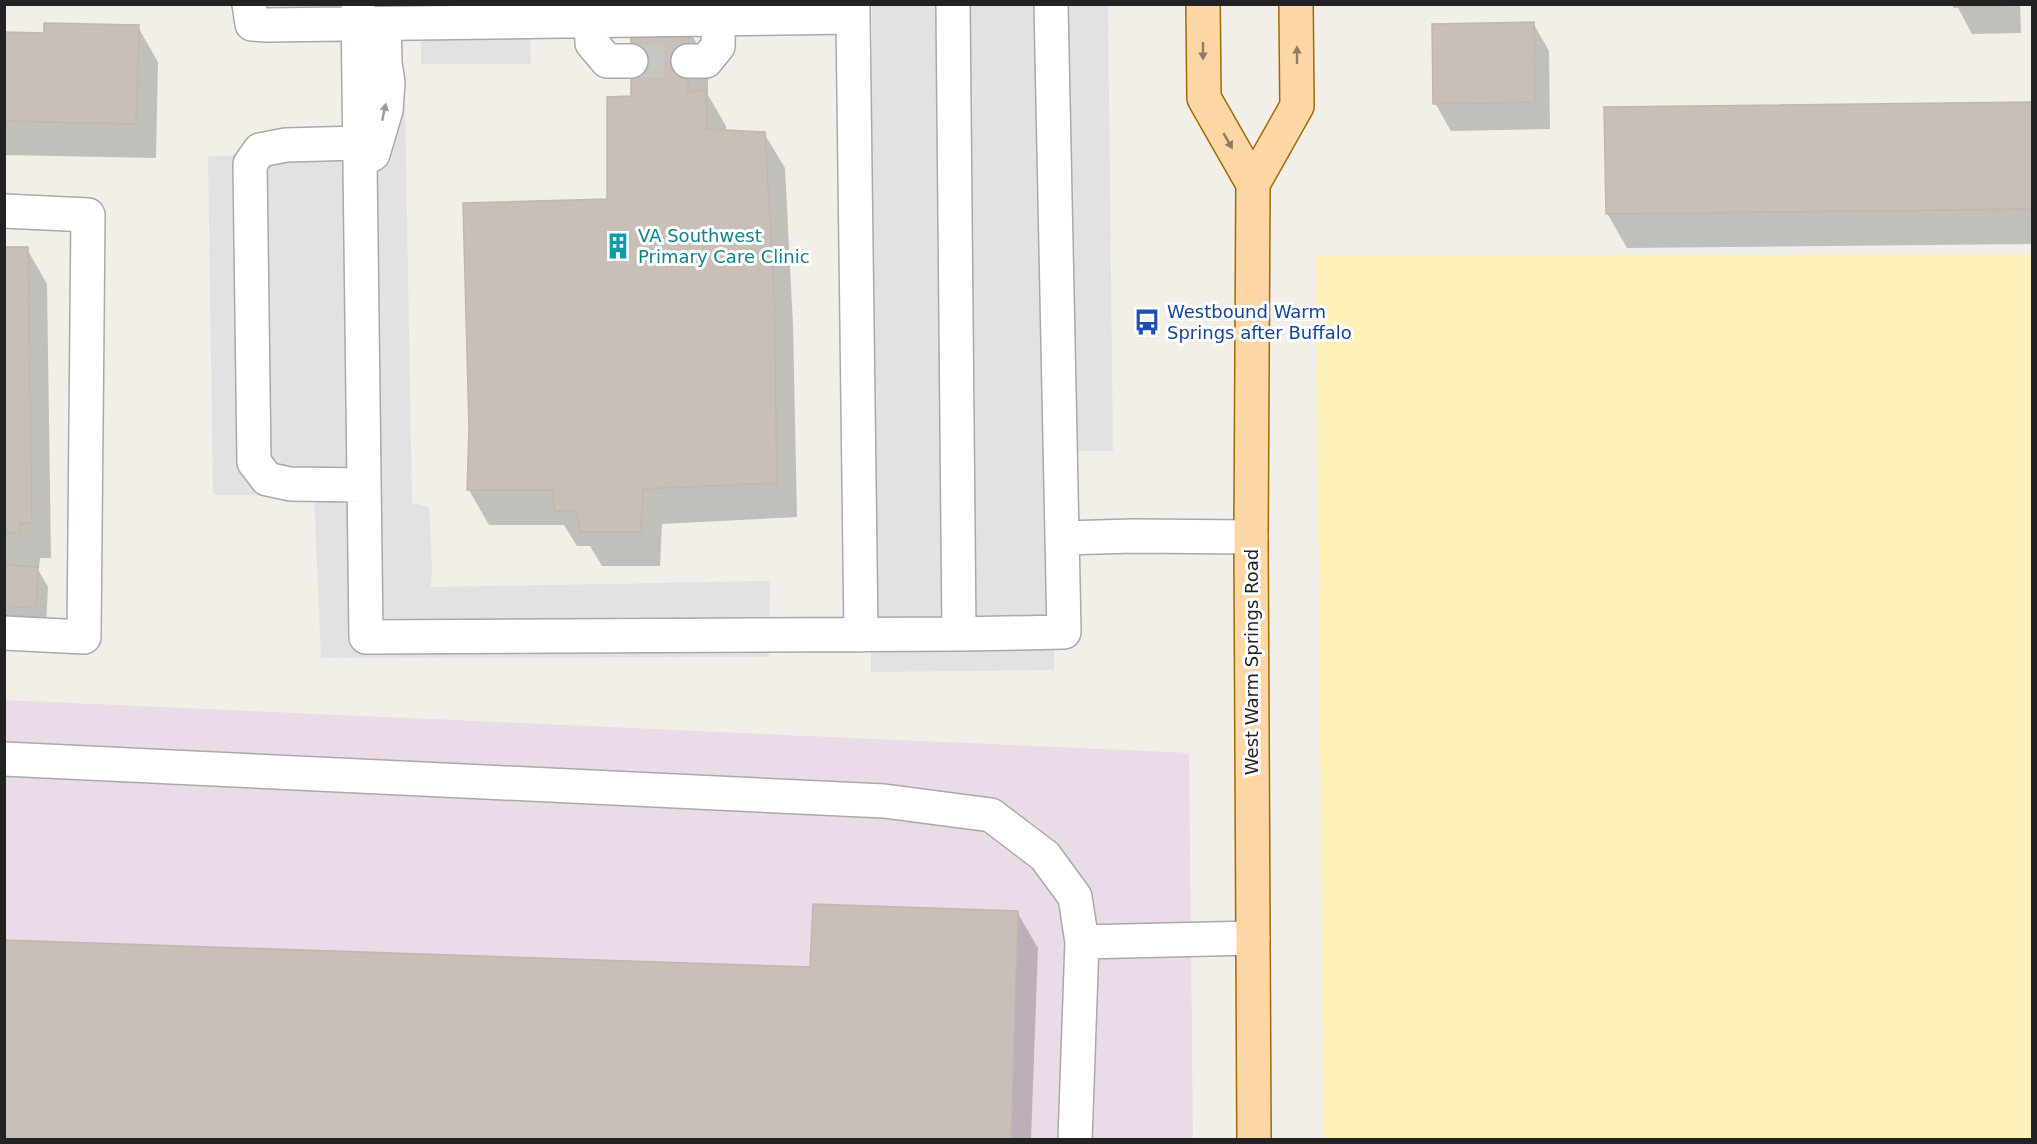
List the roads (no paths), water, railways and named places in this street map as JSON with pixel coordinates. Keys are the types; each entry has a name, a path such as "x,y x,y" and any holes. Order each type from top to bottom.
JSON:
{"main road":[{"name":"West Warm Springs Road","path":"1203,4 1204,98 1253,184"},
{"name":"West Warm Springs Road","path":"1254,1140 1251,537 1253,184 1297,106 1296,4"}],"lane":[{"path":"249,4 252,24 466,14 853,11 861,635"},
{"path":"953,4 959,634"},
{"path":"359,153 366,637 1064,632 1051,4"},
{"path":"688,61 706,61 718,46 719,12"},
{"path":"591,13 592,43 608,61 631,61"},
{"path":"364,485 290,484 267,479 254,462 250,164 260,150 286,145 373,154 386,110 388,83 385,63 367,17"},
{"path":"4,211 88,214 84,637 4,633"},
{"path":"1063,538 1251,537"},
{"path":"4,759 884,801 991,815 1045,856 1075,897 1082,942 1075,1140"},
{"path":"1082,942 1253,938"}],"tunnel":[{"path":"631,61 688,61"}],"place":[{"name":"VA Southwest Primary Care Clinic","path":"618,246"},
{"name":"Westbound Warm Springs after Buffalo","path":"1147,322"}]}
